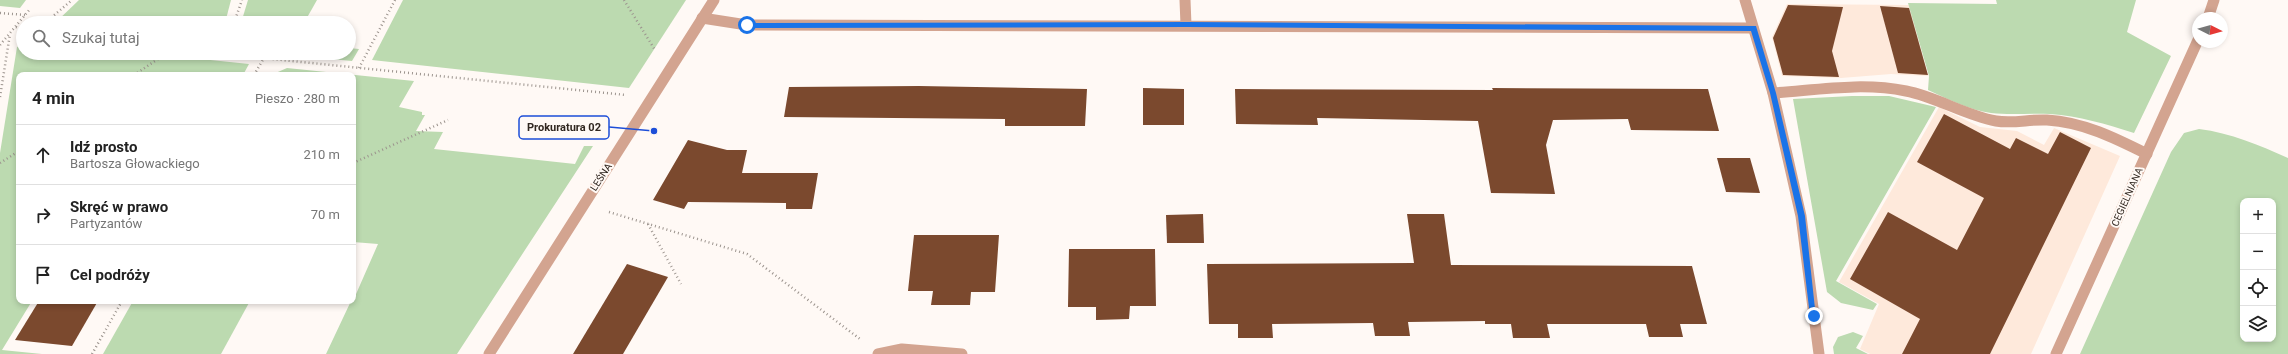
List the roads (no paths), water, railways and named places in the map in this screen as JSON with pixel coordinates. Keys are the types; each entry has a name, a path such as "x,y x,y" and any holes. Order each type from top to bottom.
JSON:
{"street":[{"name":"LEŚNA","path":"488,354 714,0"},
{"path":"1185,0 1186,25"},
{"path":"1745,0 1773,93 1801,216 1818,354"},
{"path":"2210,12 2214,0"},
{"path":"702,18 747,25 1186,25 1754,28"},
{"name":"CEGIELNIANA","path":"2056,354 2194,48"},
{"path":"1773,93 1879,86 1908,91 1998,121 2045,120 2092,127 2147,154"},
{"path":"879,354 902,349 962,354"}],"place":[{"name":"Prokuratura 02","path":"654,131"}]}
